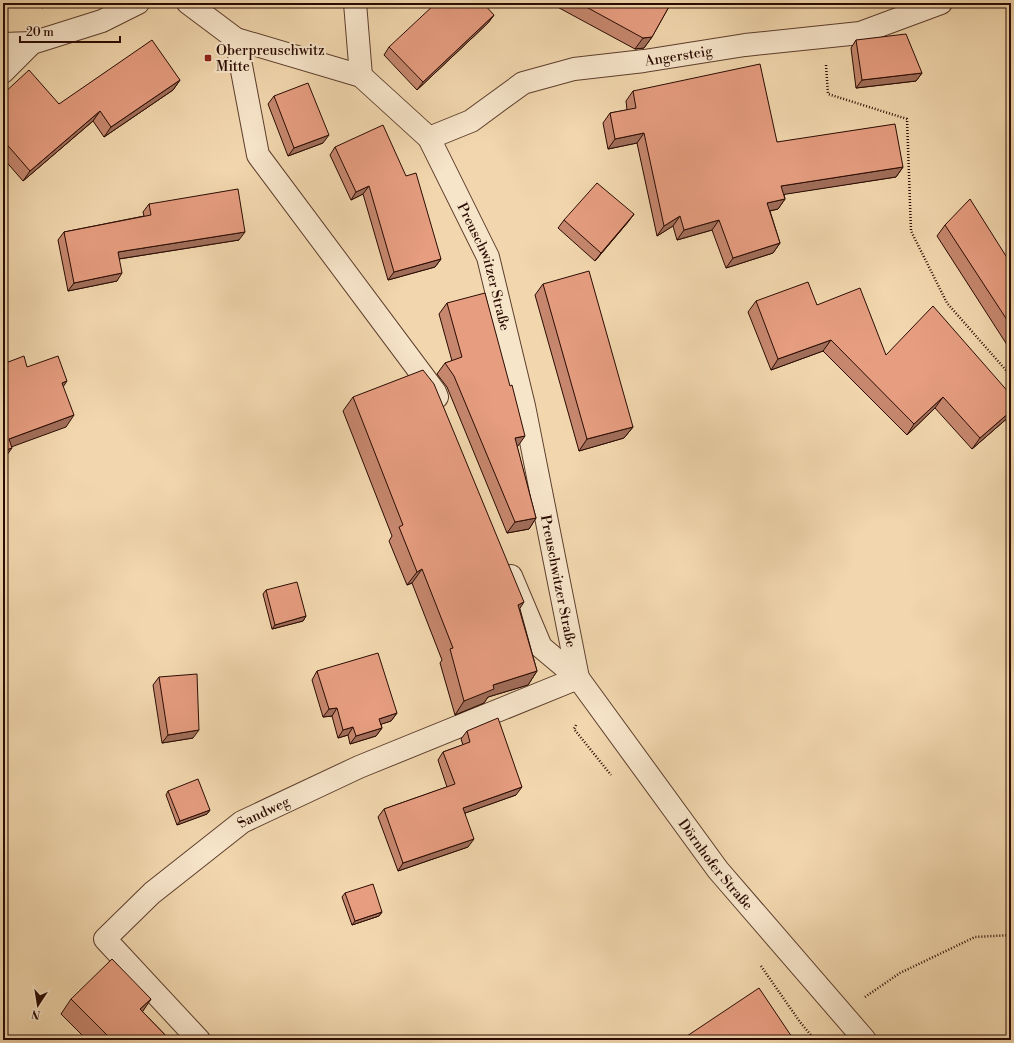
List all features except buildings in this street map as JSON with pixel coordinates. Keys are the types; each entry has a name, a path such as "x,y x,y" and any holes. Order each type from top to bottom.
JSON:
{"street":[{"path":"3,44 32,43 102,21 138,3"},
{"name":"Preuschwitzer Straße","path":"188,3 236,39 361,76 429,138 488,257 524,406 578,678"},
{"path":"356,3 361,76"},
{"name":"Angersteig","path":"429,138 471,121 523,83 574,69 644,62 745,45 860,33 941,3"},
{"path":"236,39 258,155 435,392 444,413"},
{"path":"3,72 32,43"},
{"path":"503,556 541,647 578,678"},
{"name":"Dörnhofer Straße","path":"578,678 718,870 866,1040"},
{"name":"Sandweg","path":"199,1040 105,939 152,892 242,822 359,767 578,678"}],"path":[{"path":"824,37 828,94 907,118 911,231 947,303 1011,376"},
{"path":"843,1013 900,973 974,937 1011,935"}],"place":[{"name":"Oberpreuschwitz Mitte","path":"208,58"}]}
